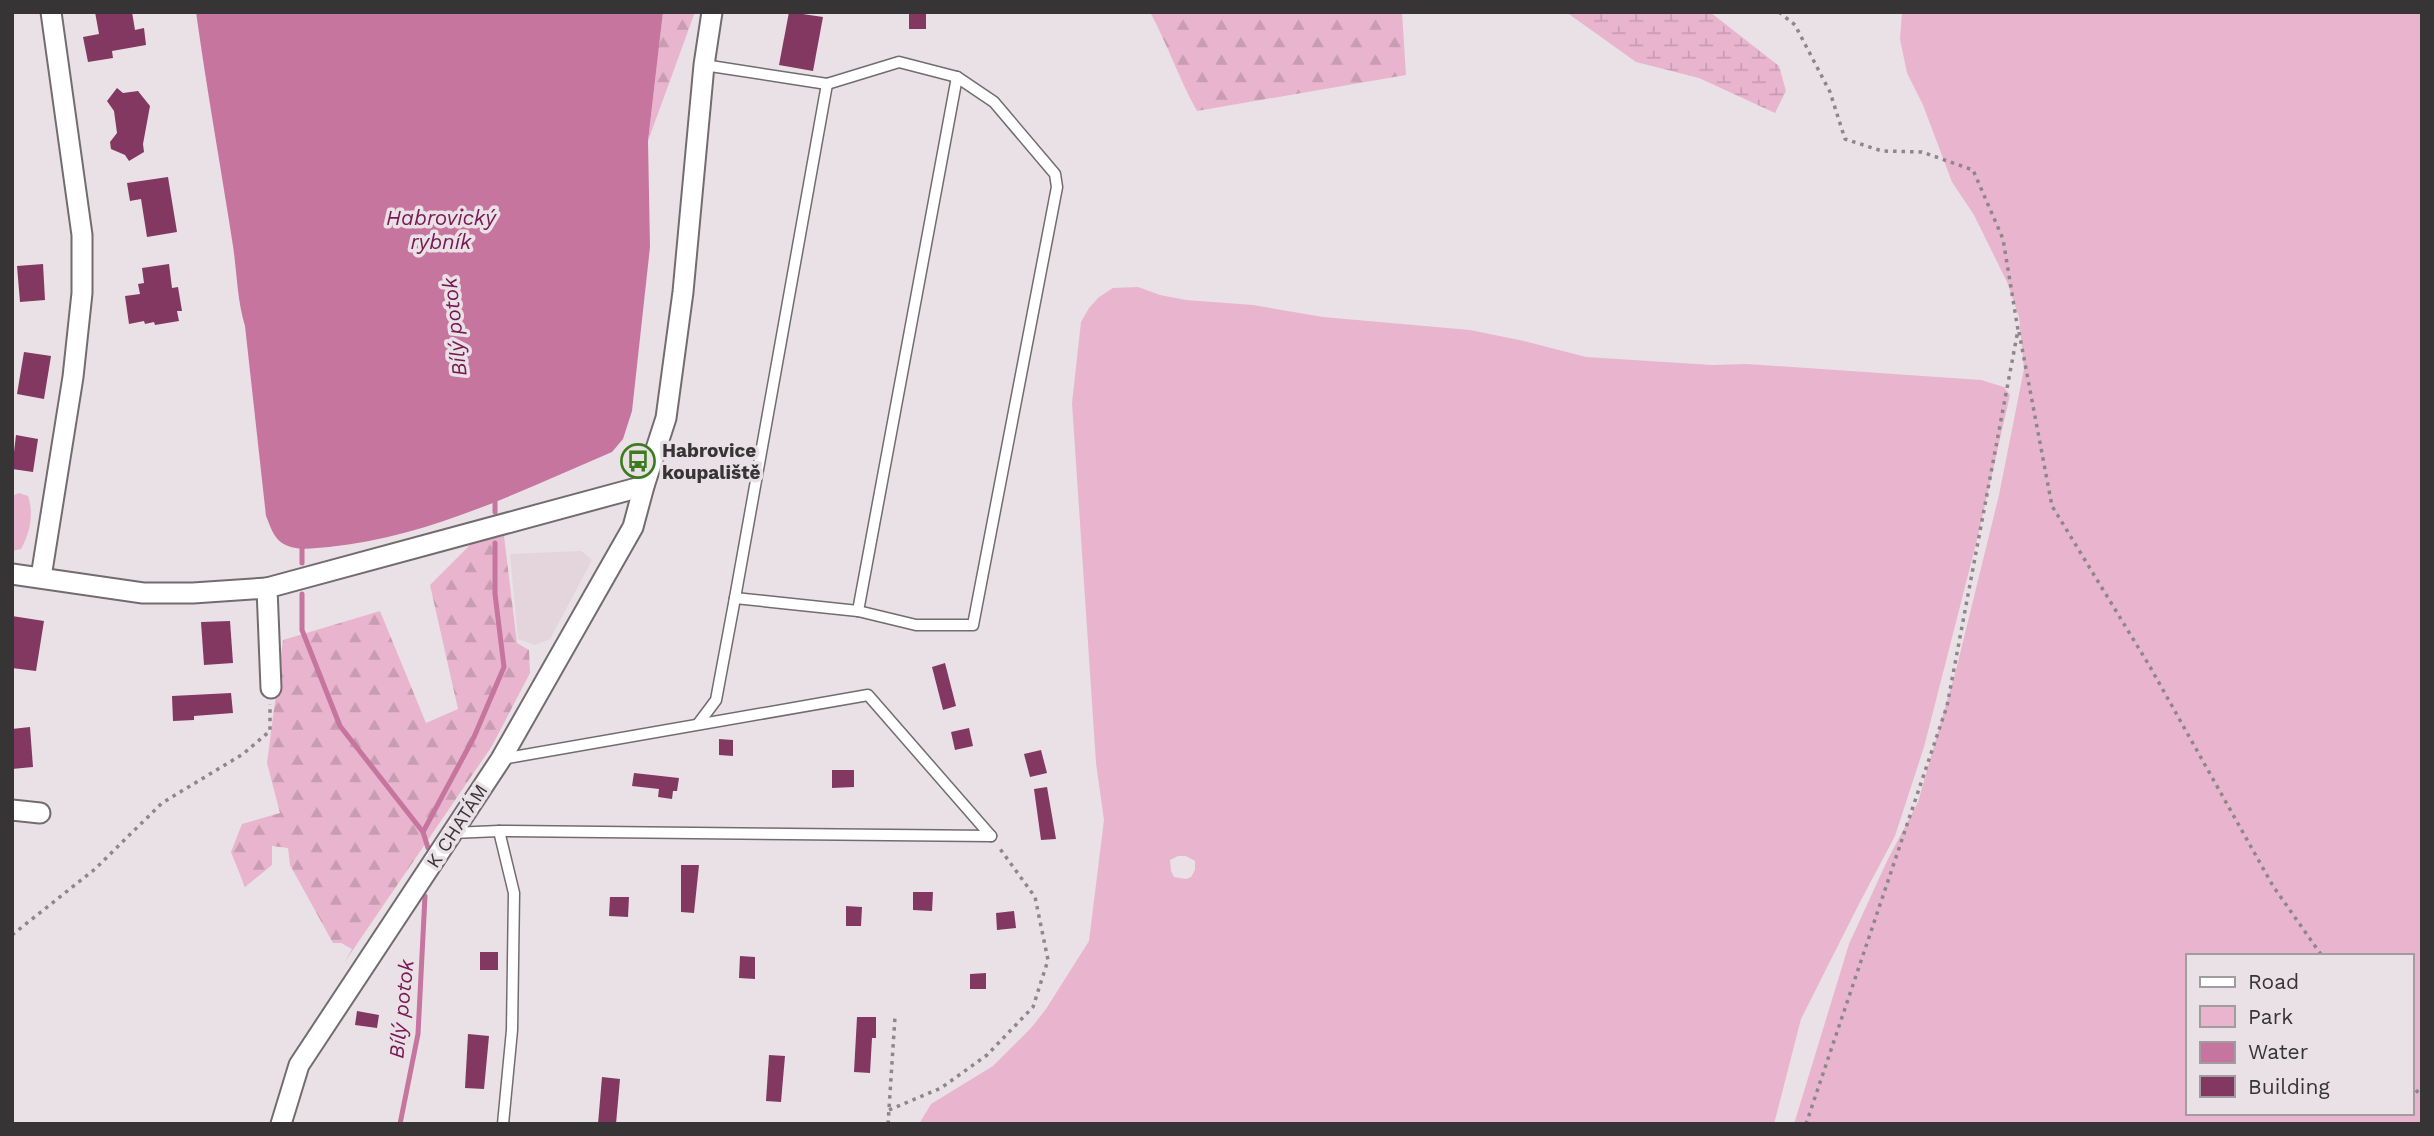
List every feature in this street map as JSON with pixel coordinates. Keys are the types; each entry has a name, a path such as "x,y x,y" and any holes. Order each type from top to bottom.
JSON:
{"street":[{"path":"40,577 73,377 82,293 82,235 51,12"},
{"name":"K CHATÁM","path":"281,1124 299,1065 501,759 634,527 643,485 666,418 683,292 704,65 712,12"},
{"path":"12,574 143,593 267,588 643,485"},
{"path":"267,588 271,688"},
{"path":"12,810 40,813"}],"lane":[{"path":"704,65 827,85 899,62 957,77 994,102 1055,174 1057,187 973,625 916,625 858,611 734,598"},
{"path":"858,611 957,77"},
{"path":"698,724 716,700 827,85"},
{"path":"501,759 869,695 991,836"},
{"path":"452,834 499,831 991,836"},
{"path":"499,831 514,893 512,1030 503,1124"}],"path":[{"path":"1779,12 1796,25 1830,92 1845,139 1882,152 1922,152 1973,170 2003,239 2052,506 2149,665 2273,886 2321,954"},
{"path":"1805,1124 1947,706 2018,330"},
{"path":"12,935 95,869 162,803 243,754 270,731 271,688"},
{"path":"889,1110 941,1088 987,1055 1033,1007 1048,960 1035,897 991,836"},
{"path":"888,1124 895,1017"}],"shaded area":[{"path":"581,551 592,560 550,639 535,645 518,639 510,554"}],"green space":[{"path":"663,12 695,12 648,141"},
{"path":"1150,12 1402,12 1406,75 1197,111"},
{"path":"1566,12 1710,12 1779,66 1786,91 1775,113 1699,78 1636,62"},
{"path":"1902,12 2422,12 2422,1124 1794,1124 1849,944 1918,802 1956,670 1999,495 2024,369 2019,317 2007,282 1974,215 1952,182 1923,105 1907,73 1900,39"},
{"path":"1138,287 1186,300 1253,305 1323,317 1470,330 1586,357 1712,365 1747,364 1981,380 2004,387 2010,395 1977,540 1924,747 1895,836 1801,1019 1774,1124 919,1124 931,1104 993,1066 1031,1028 1089,941 1104,820 1096,763 1072,403 1081,322 1099,297 1113,288","holes":["1186,856 1195,861 1195,870 1191,877 1186,879 1174,877 1170,860"]},
{"path":"19,493 28,496 30,523 21,549 12,551 12,496"},
{"path":"504,536 517,643 529,650 530,673 492,746 344,963 352,949 341,943 333,943 290,865 288,848 272,846 272,865 245,887 231,852 242,824 280,813 267,763 283,640 380,611 426,723 458,709 430,585 471,544"}],"water":[{"name":"Habrovický rybník","path":"196,12 663,12 648,141 650,247 632,411 623,439 612,452 508,497 438,523 402,533 366,542 311,549 293,548 279,540 266,516 245,326"}],"building":[{"path":"95,12 132,12 135,30 144,28 146,45 112,51 113,58 88,62 83,37 99,34"},
{"path":"789,12 823,17 813,71 779,65"},
{"path":"909,12 926,12 926,29 909,29"},
{"path":"117,88 123,93 138,91 150,106 144,152 129,161 125,155 111,149 110,142 117,133 114,111 107,101"},
{"path":"168,177 177,232 147,237 141,199 130,201 127,183"},
{"path":"43,264 45,300 20,302 17,266"},
{"path":"169,264 172,288 178,287 182,311 177,311 179,321 155,325 154,322 145,324 144,321 129,324 125,296 140,294 138,284 144,283 142,268"},
{"path":"24,352 51,356 44,399 17,394"},
{"path":"16,435 38,439 33,472 12,469"},
{"path":"12,616 44,621 36,671 12,668"},
{"path":"230,621 233,663 204,665 201,622"},
{"path":"945,663 956,706 943,710 932,667"},
{"path":"231,693 233,713 194,716 194,720 173,721 172,696"},
{"path":"30,727 33,767 12,769 12,729"},
{"path":"969,728 973,746 955,750 951,732"},
{"path":"719,739 733,740 733,756 719,755"},
{"path":"1041,750 1047,773 1030,777 1024,754"},
{"path":"832,770 854,770 854,787 832,788"},
{"path":"634,773 679,778 677,791 673,791 672,799 658,797 659,789 632,786"},
{"path":"1047,787 1056,839 1041,840 1034,789"},
{"path":"681,865 699,865 694,913 681,912"},
{"path":"913,892 933,892 932,911 913,910"},
{"path":"610,897 629,897 628,917 609,916"},
{"path":"846,906 862,907 861,926 846,926"},
{"path":"1014,911 1016,928 997,930 996,913"},
{"path":"480,952 498,952 498,970 480,970"},
{"path":"740,956 755,957 755,979 739,978"},
{"path":"986,973 986,989 970,989 970,974"},
{"path":"357,1011 379,1015 377,1028 355,1025"},
{"path":"857,1017 876,1017 876,1038 872,1038 870,1073 854,1072"},
{"path":"468,1034 489,1036 484,1089 465,1088"},
{"path":"769,1055 785,1056 781,1102 766,1101"},
{"path":"602,1077 620,1079 616,1124 598,1124"}],"waterway":[{"name":"Bílý potok","path":"495,495 495,512"},
{"name":"Bílý potok","path":"428,848 423,832 474,737 504,667 495,594 495,543"},
{"path":"302,549 302,563"},
{"path":"302,594 302,630 340,726 423,832"},
{"name":"Bílý potok","path":"400,1124 418,1034 425,896"}],"place":[{"name":"Habrovice koupaliště","path":"638,461"}]}
